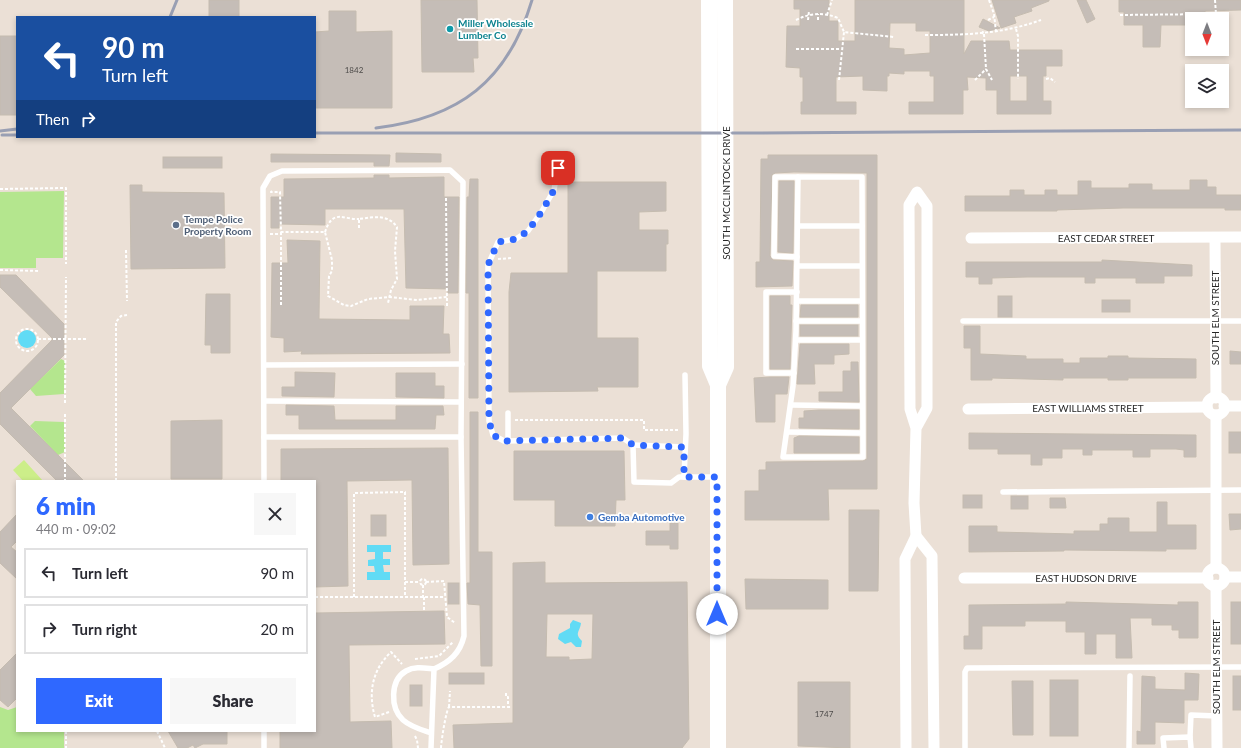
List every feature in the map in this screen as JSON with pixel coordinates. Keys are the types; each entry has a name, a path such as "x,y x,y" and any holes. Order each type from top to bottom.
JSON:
{"main road":[{"name":"SOUTH MCCLINTOCK DRIVE","path":"709,0 710,366 718,385"},
{"name":"SOUTH MCCLINTOCK DRIVE","path":"718,748 718,385 726,367 725,0"}],"street":[{"path":"906,748 905,559 916,536 914,503 916,428 910,409 909,205 918,192 927,206 927,408 916,428"},
{"name":"EAST CEDAR STREET","path":"971,238 1241,237"},
{"name":"SOUTH ELM STREET","path":"1215,238 1216,398"},
{"path":"1212,411 1222,412 1224,406 1221,400 1216,398 1210,400 1212,411 1216,490 1216,568"},
{"path":"1224,406 1241,406"},
{"name":"EAST WILLIAMS STREET","path":"968,409 1212,411"},
{"path":"916,536 932,556 934,748"},
{"path":"1216,568 1221,570 1225,577"},
{"path":"1216,568 1210,571 1208,578 1210,582 1216,586 1222,583 1225,577"},
{"path":"1225,577 1241,577"},
{"name":"EAST HUDSON DRIVE","path":"964,578 1208,578"},
{"name":"SOUTH ELM STREET","path":"1216,586 1216,748"}],"lane":[{"path":"558,168 554,190 528,231 516,239 498,242 488,265 489,421 493,435 504,441 623,438 633,445 684,447"},
{"path":"264,480 265,365 263,188 270,176 282,171 450,170 463,182 461,437 464,636 461,646 454,656 445,664 434,669 415,668 405,672 398,679 394,688 393,697 396,708 403,720 431,733"},
{"path":"797,257 774,256 775,177 798,177 862,177 862,457 784,457 791,405 796,340 798,177"},
{"path":"798,226 862,226"},
{"path":"797,266 862,266"},
{"path":"794,373 766,373 766,292 797,292"},
{"path":"797,301 862,301"},
{"path":"796,321 862,321"},
{"path":"963,321 1241,321"},
{"path":"796,340 862,340"},
{"path":"265,365 462,364"},
{"path":"684,477 684,447 686,430 685,375"},
{"path":"264,401 461,402"},
{"path":"791,405 862,406"},
{"path":"508,413 508,441"},
{"path":"787,432 862,433"},
{"path":"264,437 461,437"},
{"path":"633,445 634,482 671,483 679,477 717,477"},
{"path":"1003,492 1241,490"},
{"path":"965,748 965,672 967,668 1241,667"},
{"path":"431,748 434,669"},
{"path":"1129,748 1130,676"},
{"path":"1191,748 1190,715 1216,716"},
{"path":"264,732 264,748"},
{"path":"1164,748 1163,738 1190,738"}],"path":[{"path":"827,15 832,0"},
{"path":"989,0 994,16 996,32"},
{"path":"1216,0 1216,12"},
{"path":"808,20 809,11"},
{"path":"818,14 818,20"},
{"path":"796,20 809,15 818,14 838,18 844,32 841,49 839,80"},
{"path":"1120,15 1185,14"},
{"path":"988,20 994,16"},
{"path":"925,35 983,34 1016,29 1041,20"},
{"path":"1016,29 1018,36 1018,79"},
{"path":"984,30 983,34 986,69 992,80"},
{"path":"844,32 894,37"},
{"path":"796,49 841,49"},
{"path":"975,80 986,69"},
{"path":"1046,79 1050,78 1055,82"},
{"path":"274,184 271,192 280,192 281,305"},
{"path":"0,189 66,188 66,264"},
{"path":"446,198 447,306"},
{"path":"388,303 389,297 397,278 395,251 397,227 387,218 359,219 342,216 333,219 327,226 325,232 332,260 332,271 329,276 328,296 344,305 351,306 368,299 389,297 417,300 447,297"},
{"path":"359,219 359,228"},
{"path":"281,232 325,232"},
{"path":"126,250 127,301"},
{"path":"496,266 496,259 512,258"},
{"path":"0,270 40,271"},
{"path":"65,403 66,277"},
{"path":"116,480 116,322 121,316 127,315"},
{"path":"27,328 34,331 38,339 35,348 29,351 18,347 16,341 18,333 27,328"},
{"path":"38,339 86,339"},
{"path":"65,414 65,480"},
{"path":"508,420 644,420 644,430 686,430"},
{"path":"354,597 354,493 405,492 405,597"},
{"path":"405,582 420,582 422,579 426,580 426,584 423,585 424,610"},
{"path":"420,582 423,585"},
{"path":"316,597 445,597"},
{"path":"441,748 440,740 444,730 447,710 449,707 450,690"},
{"path":"506,693 506,697 508,697 508,707"},
{"path":"449,707 512,707"},
{"path":"66,732 66,748"},
{"path":"157,732 165,748"}],"green space":[{"path":"64,191 63,258 36,258 36,268 0,268 0,192"},
{"path":"61,359 65,361 64,394 36,396 30,389"},
{"path":"35,421 64,422 65,452 58,455 30,426"},
{"path":"24,460 42,480 22,480 13,470"},
{"path":"0,707 8,710 16,707 16,732 64,732 64,748 0,748"}],"water":[{"path":"27,330 33,333 36,339 33,345 27,348 21,345 18,339 21,333"},
{"path":"367,545 391,545 391,552 383,552 383,559 390,559 390,565 383,565 384,572 390,572 390,580 367,580 367,572 375,572 374,566 368,566 368,560 375,559 375,552 367,552"},
{"path":"573,620 581,623 578,636 582,641 581,647 576,647 571,642 565,644 558,639 559,634 570,628 570,624"}],"building":[{"path":"209,0 239,0 239,16 209,16"},
{"name":"Miller Wholesale Lumber Co","path":"421,0 477,0 478,58 473,58 474,72 422,72"},
{"path":"794,0 829,0 829,21 838,21 838,41 855,41 855,0 964,0 964,54 971,41 1009,41 1010,50 1062,50 1062,66 1046,66 1046,76 1043,76 1043,101 1051,101 1051,114 997,114 997,90 986,90 986,78 967,77 968,90 963,90 963,114 909,114 909,102 934,102 934,76 930,76 930,71 904,71 904,74 889,73 889,76 887,76 887,91 863,90 863,76 836,77 836,102 856,102 856,114 801,114 801,102 803,102 803,77 800,77 800,68 786,67 787,26 800,26 800,9 794,9","holes":["890,23 916,23 916,31 930,31 930,53 904,55 904,49 889,48","1010,76 1027,76 1027,101 1010,101"]},
{"path":"992,0 1049,1 1031,8 1032,11 1014,17 1016,23 1001,28"},
{"path":"1077,0 1086,0 1095,19 1087,23"},
{"path":"1119,0 1241,0 1241,10 1185,12 1185,25 1161,25 1160,47 1143,47 1143,25 1124,25 1124,12 1119,12"},
{"path":"329,11 356,11 356,32 392,31 392,108 316,108 316,32 329,31"},
{"path":"983,19 1000,28 989,31 979,27"},
{"path":"0,36 16,36 16,115 0,115"},
{"path":"396,153 441,154 441,162 396,162"},
{"path":"271,154 390,155 389,166 374,166 374,162 271,162"},
{"path":"768,155 877,155 877,489 828,489 829,520 745,520 745,491 759,491 759,470 766,470 766,462 863,461 867,459 867,173 794,172 775,173 772,175 770,256 773,260 793,261 792,286 756,287 756,262 760,262 761,159 768,159"},
{"path":"163,157 222,157 222,168 163,168"},
{"path":"374,175 389,175 389,178 444,177 444,197 459,197 458,293 448,293 448,289 406,288 404,209 325,209 325,225 279,224 279,228 271,228 271,197 284,197 284,179 374,178"},
{"path":"470,179 478,179 478,398 469,398 469,293 466,293 467,197 469,197"},
{"path":"1190,180 1207,180 1207,187 1216,187 1216,195 1241,195 1241,210 1225,210 1225,208 1123,208 1057,211 965,211 965,196 1010,196 1010,190 1024,190 1024,195 1045,195 1045,190 1057,190 1057,195 1078,195 1078,181 1091,181 1091,188 1129,188 1129,184 1152,184 1152,190 1190,190"},
{"path":"779,181 794,181 793,253 778,252"},
{"path":"568,182 666,182 666,211 639,212 639,230 668,230 668,244 666,244 666,271 597,271 597,338 638,338 638,387 597,387 598,391 509,392 509,292 511,273 568,273"},
{"path":"130,185 142,185 142,192 224,193 225,268 131,269"},
{"path":"287,240 320,241 319,319 410,320 410,306 444,306 443,334 449,334 450,353 301,354 302,351 284,352 284,338 271,337 272,263 288,263"},
{"path":"1102,260 1192,265 1192,276 1164,276 1164,283 1136,283 1136,278 1095,278 1095,283 1085,283 1085,277 992,278 992,284 979,284 979,277 966,277 966,262 1102,262"},
{"path":"0,275 16,275 64,324 64,355 11,408 83,480 56,480 0,424 0,393 53,339 0,287"},
{"path":"206,294 230,294 230,353 211,353 211,345 205,345"},
{"path":"770,296 790,296 790,305 792,305 790,369 770,369"},
{"path":"998,296 1012,296 1012,317 998,317"},
{"path":"1102,300 1130,300 1130,312 1102,312"},
{"path":"801,305 858,305 858,317 800,317"},
{"path":"800,325 858,325 858,336 800,336"},
{"path":"964,326 980,326 980,354 1026,356 1026,359 1063,359 1063,363 1080,363 1080,358 1108,358 1108,356 1128,356 1128,358 1196,359 1196,378 1128,378 1128,380 1108,380 1108,378 1063,378 1063,380 992,378 992,380 971,380 971,348 964,348"},
{"path":"800,344 849,344 849,354 834,355 834,364 814,364 815,384 797,384"},
{"path":"1230,351 1241,352 1241,364 1230,364"},
{"path":"851,362 858,362 859,402 819,401 819,392 843,392 843,371 851,371"},
{"path":"295,372 335,373 334,397 282,396 282,387 295,387"},
{"path":"396,373 435,373 435,386 444,386 444,398 396,397"},
{"path":"789,377 787,394 775,394 775,422 756,422 754,378"},
{"path":"286,405 334,406 335,420 396,420 396,406 443,406 444,415 436,415 435,429 299,429 299,415 286,415"},
{"path":"859,410 859,429 799,428 799,418 804,418 804,411"},
{"path":"470,412 478,412 478,552 492,552 492,666 481,666 480,605 468,604 467,583 470,583"},
{"path":"222,420 222,479 171,479 171,421"},
{"path":"1229,432 1241,432 1241,453 1229,453"},
{"path":"969,433 1196,435 1196,457 1184,457 1184,450 1176,449 1150,449 1150,457 1133,457 1133,450 1092,450 1092,455 1083,455 1083,449 1062,449 1062,458 1042,458 1042,465 1031,465 1031,454 998,454 998,449 969,449"},
{"path":"799,436 859,437 859,453 794,453 794,438"},
{"path":"448,448 449,564 413,565 412,480 347,481 348,586 316,587 316,480 281,480 281,449"},
{"path":"514,451 624,451 625,500 616,500 615,526 555,526 555,500 514,500"},
{"path":"963,495 982,495 982,508 963,508"},
{"path":"1011,496 1028,496 1028,509 1011,509"},
{"path":"1050,498 1065,498 1066,508 1050,508"},
{"path":"1157,502 1167,502 1167,525 1196,525 1196,549 1166,549 1166,551 1064,550 969,552 969,526 997,526 997,532 1074,534 1074,531 1100,531 1100,524 1108,524 1108,518 1129,518 1129,532 1157,532"},
{"path":"849,510 879,510 878,591 849,591"},
{"path":"1229,514 1241,514 1241,529 1230,530"},
{"path":"16,515 16,542 11,547 16,551 16,578 0,563 0,532"},
{"path":"371,515 386,515 386,536 371,536"},
{"path":"670,523 678,523 678,549 670,549 670,545 646,545 646,531 670,531"},
{"path":"545,562 545,583 687,582 689,739 682,748 454,748 453,725 513,723 513,563","holes":["547,614 593,614 592,659 569,660 569,657 546,657"]},
{"path":"745,579 828,580 828,609 746,609"},
{"path":"448,583 459,583 459,604 448,604"},
{"path":"1066,602 1178,605 1178,602 1198,602 1198,638 1179,638 1179,630 1172,630 1172,625 1152,625 1152,618 1130,618 1132,658 1116,658 1116,634 1096,634 1096,654 1085,654 1085,632 1066,632 1066,621 1025,621 1025,626 982,626 982,649 964,649 964,636 969,636 969,605 1066,604"},
{"path":"1231,602 1241,602 1241,644 1231,644"},
{"path":"444,611 445,644 349,645 350,722 391,721 392,748 280,748 280,732 316,732 316,613"},
{"path":"16,654 16,699 8,707 0,700 0,670"},
{"path":"449,673 484,673 484,684 449,684"},
{"path":"1185,673 1199,674 1198,700 1184,700 1184,723 1155,722 1155,744 1137,744 1137,731 1141,732 1142,676 1155,677 1155,689 1185,690"},
{"path":"1233,676 1241,676 1241,710 1233,710"},
{"path":"1050,680 1078,680 1078,736 1050,736"},
{"path":"1012,681 1033,681 1033,735 1013,735"},
{"path":"798,682 850,682 850,748 798,746"},
{"path":"410,685 422,685 422,706 410,706"},
{"path":"169,732 227,732 227,744 203,744 195,748 193,745 187,748 178,748"}],"railway":[{"path":"170,16 177,0"},
{"path":"376,128 406,123 432,115 456,104 476,91 494,73 509,53 522,28 532,0"},
{"path":"0,131 16,129"},
{"path":"316,133 749,133 1241,130"},
{"path":"2,135 16,135"}],"place":[{"name":"Miller Wholesale Lumber Co","path":"450,29"},
{"name":"Tempe Police Property Room","path":"176,225"},
{"name":"Gemba Automotive","path":"590,517"}],"route":[{"path":"558,168 554,190 528,231 516,239 498,242 491,254 488,265 488,391 489,421 493,435 504,441 623,438 633,445 684,447 684,477 717,477 717,614"}]}
